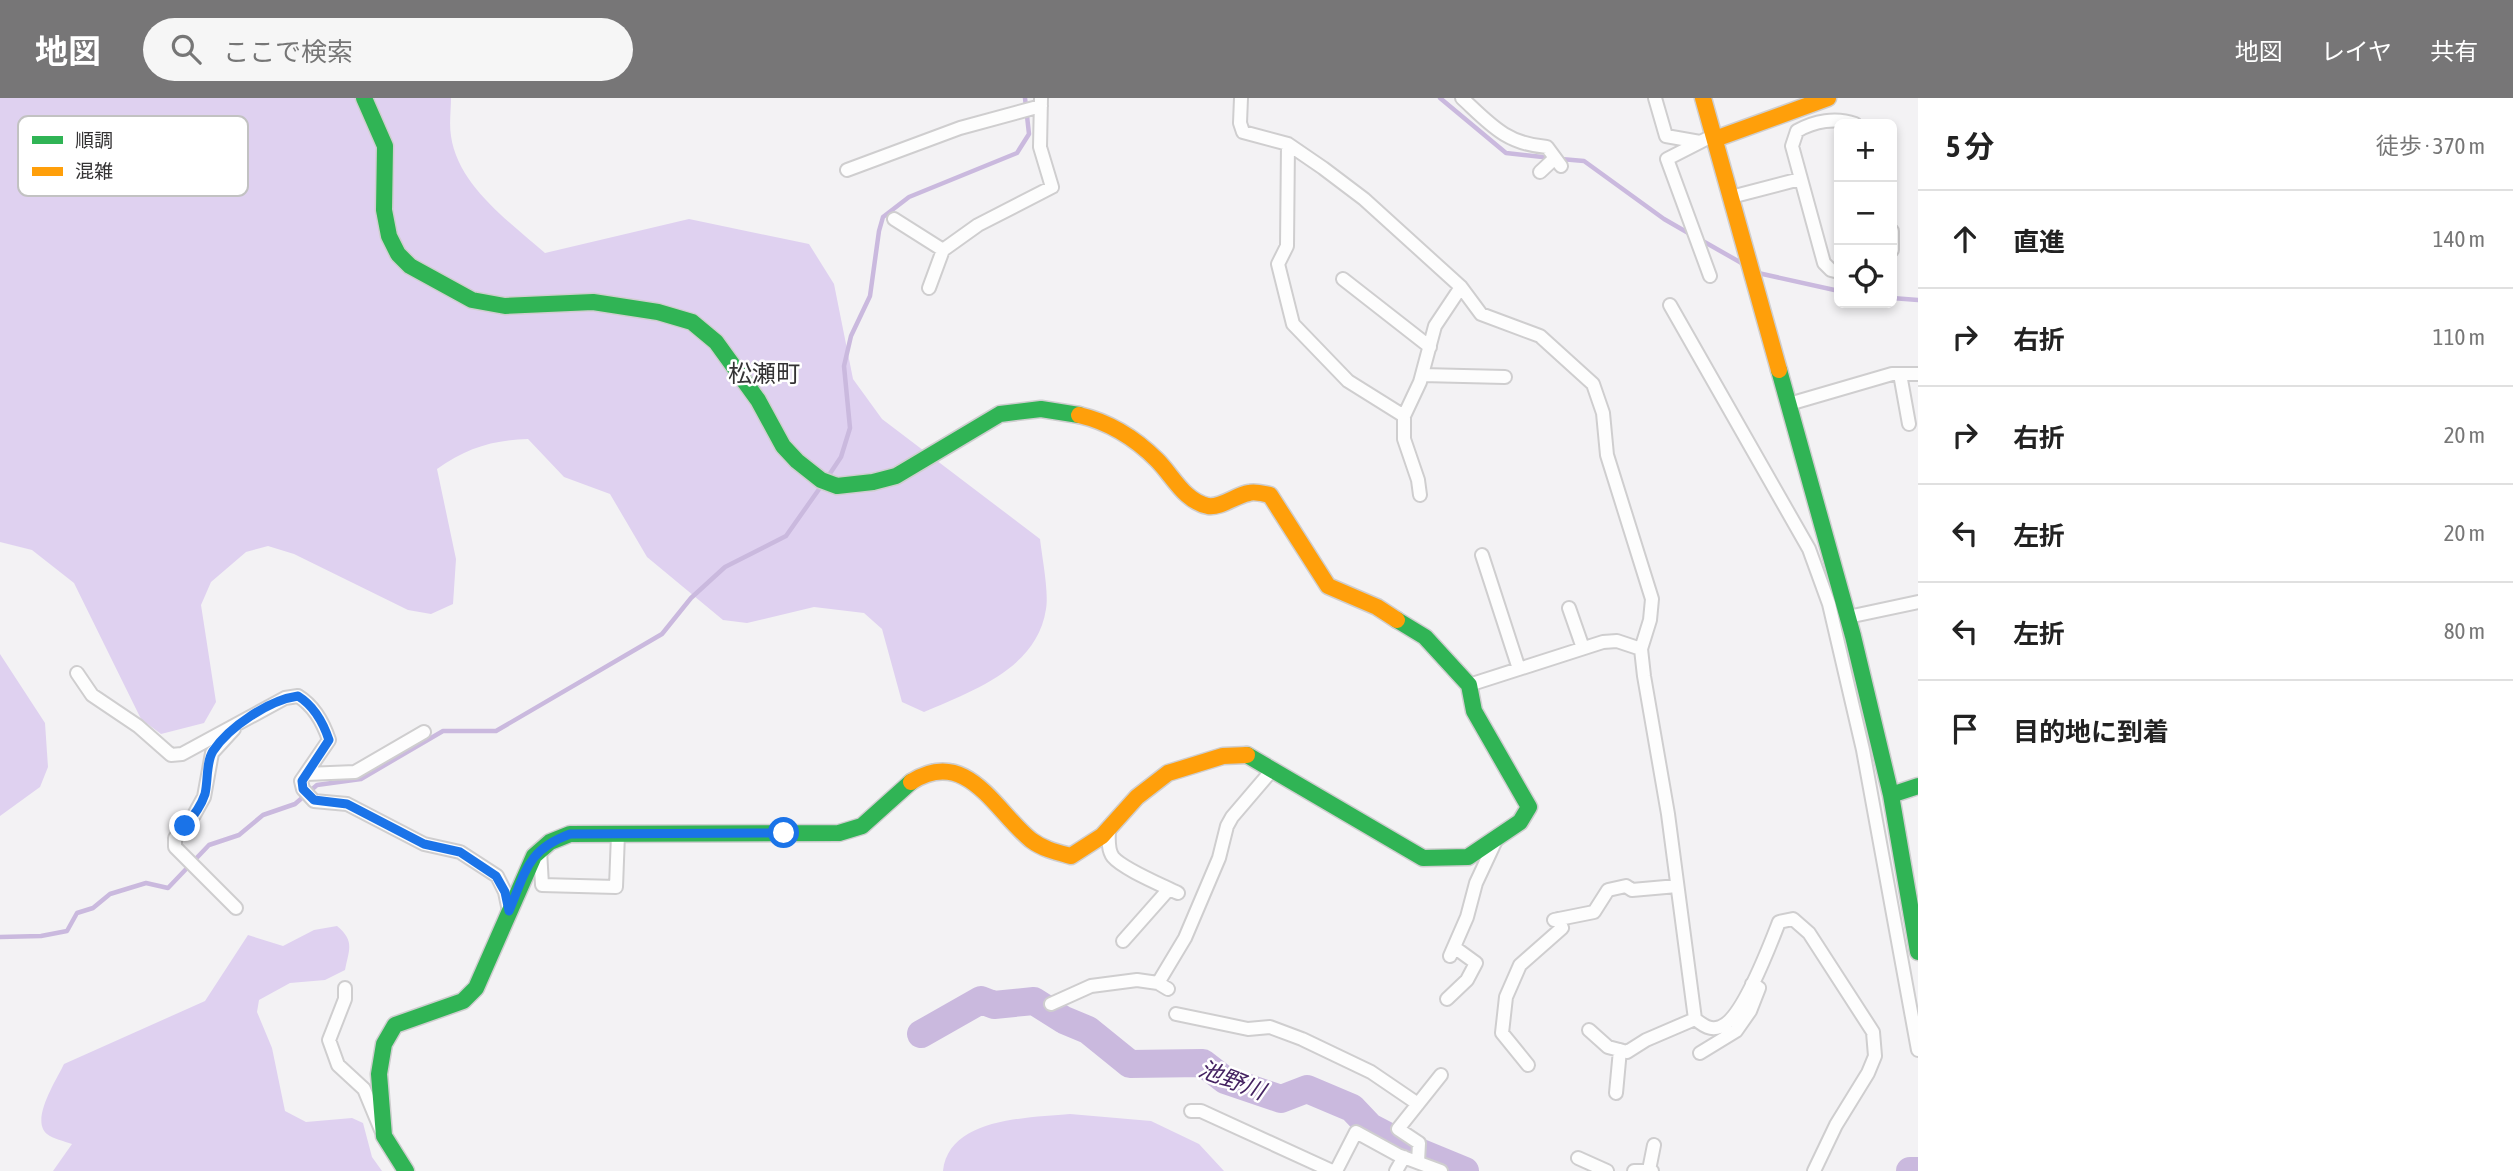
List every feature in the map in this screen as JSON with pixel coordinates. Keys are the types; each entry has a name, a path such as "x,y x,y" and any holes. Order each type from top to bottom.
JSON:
{"street":[{"path":"364,98 385,146 384,210 388,236 398,254 410,266 472,300 505,306 593,302 658,312 692,322 716,342 758,400 783,446 821,480 837,486 896,476 1000,414 1018,409 1048,409 1089,415 1127,435 1154,456 1192,499 1212,507 1250,492 1270,495 1328,586 1377,607 1425,637 1469,685 1474,711 1529,807 1520,822 1468,857 1423,858 1248,755 1223,756 1168,773 1138,797 1102,836 1071,856 1045,849 1028,836 972,779 953,772 932,772 915,780 862,826 839,833 570,834 550,842 540,850 528,867 476,988 463,1001 395,1025 384,1044 379,1074 384,1136"},
{"path":"1241,98 1240,123 1243,132 1288,144 1364,199 1461,287 1481,314 1540,336 1592,384 1602,413 1607,455 1652,599 1650,620 1641,649 1695,1019 1707,1028 1719,1028 1732,1020 1762,965 1779,922 1793,919 1809,933 1873,1032 1875,1056 1872,1064 1836,1125 1814,1171"},
{"path":"1462,98 1499,132 1527,145 1547,147 1558,162 1539,172"},
{"path":"1654,98 1666,136 1710,139"},
{"path":"1703,98 1710,139 1731,197 1848,617 1891,795 1918,952"},
{"path":"1710,275 1667,159 1710,139 1825,99"},
{"path":"847,170 960,128 1041,102 1040,148 1052,187 978,225 943,250 929,288"},
{"path":"1784,114 1824,263 1834,271"},
{"path":"1792,146 1797,131 1815,122 1834,122"},
{"path":"1288,144 1287,246 1278,264 1293,324 1348,381 1404,416"},
{"path":"1731,197 1800,179"},
{"path":"894,219 943,250"},
{"path":"1343,279 1430,347"},
{"path":"1420,495 1418,480 1404,439 1404,416 1422,375 1435,326 1461,287"},
{"path":"1670,305 1809,549 1829,604 1863,750 1918,1050"},
{"path":"1789,404 1857,383 1900,374 1918,374"},
{"path":"1900,374 1909,424"},
{"path":"1422,375 1505,377"},
{"path":"1482,555 1519,669"},
{"path":"1848,617 1918,602"},
{"path":"1569,608 1583,648"},
{"path":"1469,685 1602,642 1617,641 1641,649"},
{"path":"77,673 92,695 138,726 171,755 182,754 285,698 298,696 309,703 325,728 329,740 302,781 303,789 314,800 347,804 424,844 460,852 496,876 505,892 509,911"},
{"path":"236,908 175,847 175,838 194,815 204,797 212,753 242,721"},
{"path":"306,774 355,772 424,732"},
{"path":"1052,1004 1091,986 1137,980 1163,986 1219,858 1227,826 1273,769"},
{"path":"1891,795 1918,786"},
{"path":"1109,828 1109,846 1113,856 1141,875 1174,891 1123,941"},
{"path":"540,850 541,885 616,887 618,834"},
{"path":"1447,999 1467,980 1476,963 1452,952 1467,917 1476,883 1497,837"},
{"path":"1528,1065 1502,1033 1506,997 1520,965 1562,928 1556,920 1572,910 1594,912 1608,890 1626,886 1632,890 1677,886"},
{"path":"1700,1053 1736,1031 1750,1011 1759,988 1752,984"},
{"path":"345,988 345,999 329,1040 332,1052 338,1065 364,1089 373,1115 406,1171"},
{"path":"1176,1014 1248,1029 1270,1027 1371,1072 1418,1104"},
{"path":"1589,1030 1608,1047 1627,1052 1646,1040 1695,1019"},
{"path":"1616,1093 1620,1050"},
{"path":"1418,1162 1419,1143 1398,1129 1441,1075"},
{"path":"1191,1111 1201,1111 1334,1171 1356,1132 1404,1157 1441,1171"},
{"path":"1634,1171 1651,1170 1654,1145"},
{"path":"1396,1171 1404,1157"},
{"path":"1578,1158 1608,1171"}],"shaded area":[{"path":"0,98 451,98 451,136 464,171 488,202 545,253 689,219 809,244 834,284 853,379 882,419 1040,539 1047,602 1040,630 1030,647 1016,662 981,686 924,712 902,702 882,629 864,613 814,607 747,623 723,620 647,557 610,494 564,477 528,439 491,443 469,451 437,469 456,559 453,604 431,614 408,610 294,554 268,546 246,552 211,582 201,605 216,702 204,723 161,734 141,719 74,583 32,550 0,542"},
{"path":"0,654 45,723 48,767 40,787 0,816"},
{"path":"337,926 348,941 345,970 325,980 290,983 259,1000 257,1012 272,1048 285,1111 306,1122 352,1118 363,1123 372,1157 382,1171 53,1171 72,1144 47,1134 41,1120 46,1100 64,1064 205,1001 248,935 283,946 314,930"},
{"path":"1070,1114 1151,1121 1199,1144 1224,1171 943,1171 948,1153 960,1140 975,1130 1013,1120"}],"waterway":[{"path":"827,478 841,457 850,428 844,366 851,336 870,296 883,217 909,197 1017,153 1029,134 1025,98"},
{"path":"1440,98 1506,153 1552,158"},
{"path":"1561,159 1584,161 1664,219 1690,234"},
{"path":"1701,240 1745,265"},
{"path":"1758,273 1834,290"},
{"path":"1897,298 1918,300"},
{"path":"0,937 41,936 67,931 77,913 93,908 110,894 146,883 168,888 209,845 239,835 263,815 295,804 317,785 361,779 443,731 496,731 662,634 691,598 725,567 786,536 822,485"},
{"name":"池野川","path":"921,1034 981,1000 994,1005 1034,1001 1064,1020 1088,1030 1130,1064 1203,1063 1225,1080 1281,1099 1307,1089 1352,1108 1370,1127 1414,1150 1465,1171"},
{"name":"池野川","path":"1910,1171 1918,1171"}],"traffic: fast":[{"path":"364,98 385,146 384,210 389,236 398,254 410,266 472,300 505,306 593,302 658,312 692,322 716,342 758,400 783,446 821,480 837,486 896,476 1000,414 1041,409 1079,415"},
{"path":"1779,370 1853,636 1891,795 1918,952"},
{"path":"1247,755 1423,858 1468,857 1520,822 1529,807 1474,711 1469,685 1425,637 1397,620"},
{"path":"406,1171 384,1136 379,1074 384,1044 395,1025 463,1001 476,988 534,856 550,842 570,834 839,833 862,826 911,782"},
{"path":"1891,795 1918,786"}],"traffic: slow":[{"path":"1703,98 1779,370"},
{"path":"1715,139 1828,98"},
{"path":"1079,415 1101,422 1131,438 1157,460 1192,499 1200,503 1218,505 1251,492 1270,495 1328,586 1377,607 1397,620"},
{"path":"911,782 931,773 948,772 964,777 992,799 1031,840 1045,848 1071,856 1102,836 1137,797 1168,773 1223,756 1247,755"}],"district":[{"name":"松瀬町","path":"764,374"}],"route":[{"path":"185,826 204,797 212,753 242,721 285,698 298,696 309,703 325,728 329,740 302,781 303,789 314,800 347,804 424,844 460,852 496,876 505,892 509,911 534,856 550,842 570,834 784,833"}]}
